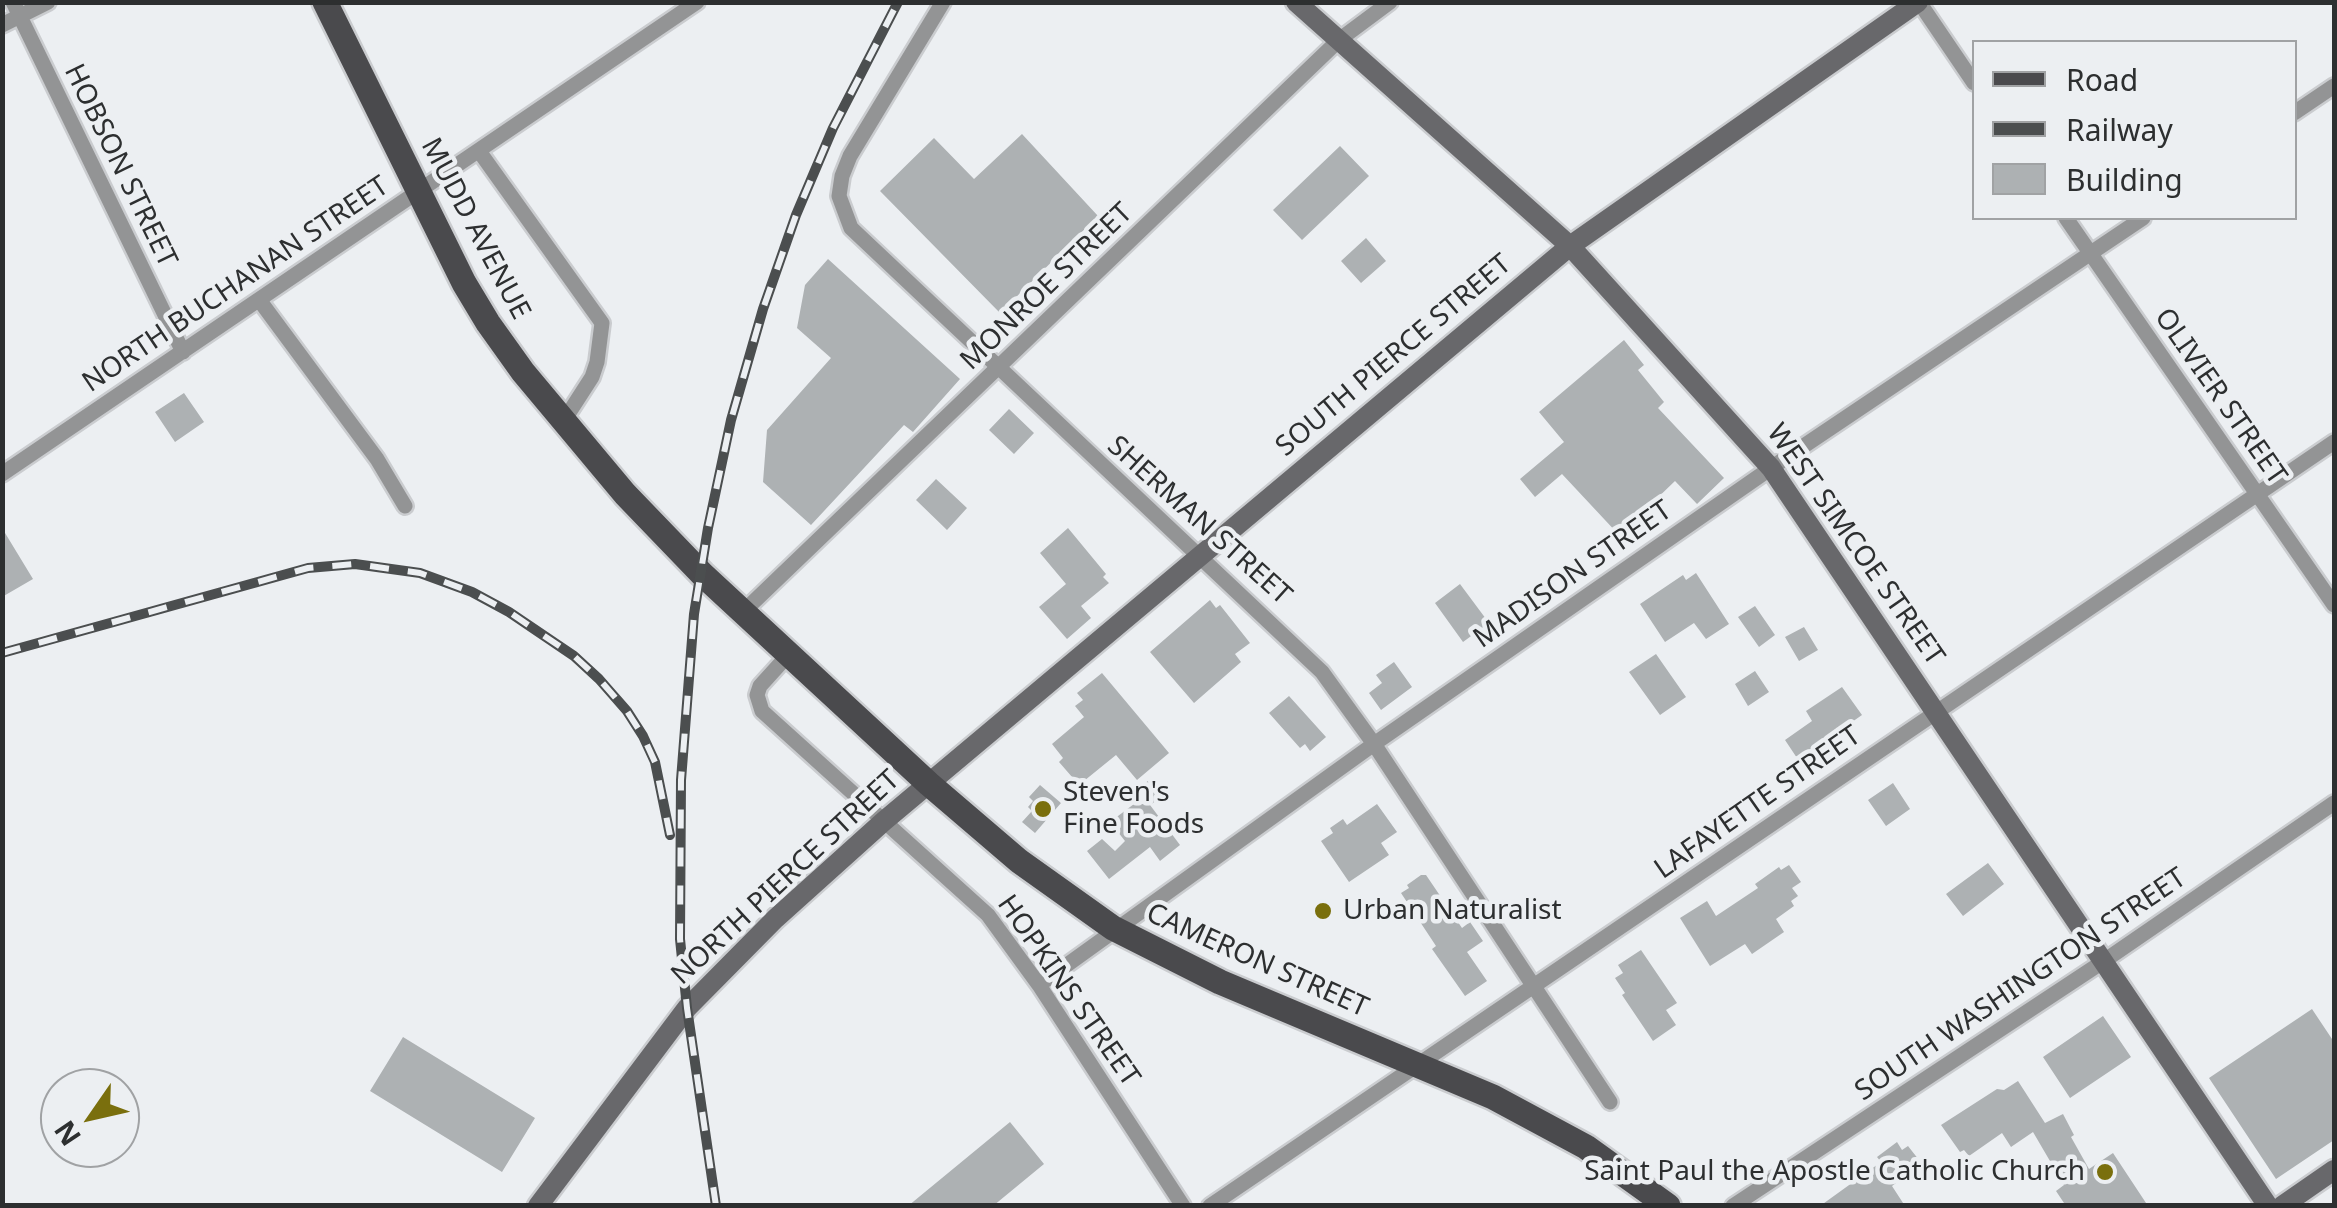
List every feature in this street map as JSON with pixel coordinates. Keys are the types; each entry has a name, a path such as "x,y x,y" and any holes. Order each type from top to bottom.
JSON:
{"main road":[{"name":"MUDD AVENUE","path":"328,4 418,192 488,324 601,465"},
{"name":"CAMERON STREET","path":"601,465 702,574 928,784 1020,861 1114,928 1220,982 1493,1097 1586,1147 1668,1206"}],"street":[{"path":"2,25 16,9 48,2"},
{"name":"NORTH BUCHANAN STREET","path":"2,474 479,152 678,8 697,2"},
{"name":"SHERMAN STREET","path":"942,2 850,156 839,196 845,218 859,238 1308,656 1374,744 1610,1102"},
{"name":"WEST SIMCOE STREET","path":"1296,2 1570,246 1772,468 2268,1206"},
{"name":"MONROE STREET","path":"743,612 1339,40 1390,2"},
{"path":"1919,2 1972,81"},
{"name":"SOUTH PIERCE STREET","path":"928,784 1570,246 1919,2"},
{"name":"HOBSON STREET","path":"16,9 182,352"},
{"path":"2297,111 2334,86"},
{"path":"479,152 602,323 592,376 563,422"},
{"name":"OLIVIER STREET","path":"2067,220 2334,605"},
{"name":"MADISON STREET","path":"1039,984 1374,744 1772,468 2140,220"},
{"path":"260,300 377,459 405,506"},
{"name":"LAFAYETTE STREET","path":"1210,1206 2334,442"},
{"name":"HOPKINS STREET","path":"790,654 760,686 762,711 988,916 1039,984 1183,1206"},
{"name":"NORTH PIERCE STREET","path":"538,1206 686,1008 775,920 928,784"},
{"name":"SOUTH WASHINGTON STREET","path":"1733,1206 2104,961 2334,802"},
{"path":"2282,1206 2334,1170"}],"building":[{"path":"1022,134 1098,216 1000,313 880,191 934,138 974,179"},
{"path":"1340,146 1369,176 1302,240 1273,210"},
{"path":"1366,238 1386,261 1361,283 1341,261"},
{"path":"828,259 960,379 913,432 904,425 811,525 763,482 767,430 831,358 797,328 805,285"},
{"path":"1624,340 1644,365 1638,370 1664,402 1658,408 1724,478 1697,504 1675,481 1619,535 1562,474 1535,497 1520,479 1564,442 1539,412"},
{"path":"184,393 204,422 175,442 155,412"},
{"path":"1009,409 1034,433 1014,454 989,430"},
{"path":"936,479 967,508 947,530 916,500"},
{"path":"2,528 33,579 2,597"},
{"path":"1068,528 1109,583 1081,606 1091,618 1067,639 1039,607 1066,584 1040,553"},
{"path":"1696,573 1729,624 1706,639 1694,623 1665,642 1640,604 1683,575 1686,580"},
{"path":"1460,584 1489,623 1463,642 1435,603"},
{"path":"1210,600 1216,608 1220,605 1250,643 1235,654 1241,662 1194,703 1150,652"},
{"path":"1755,606 1775,635 1759,647 1738,617"},
{"path":"1804,627 1818,650 1799,661 1785,637"},
{"path":"1656,654 1686,697 1660,715 1629,672"},
{"path":"1394,662 1412,687 1381,710 1369,693 1382,683 1376,675"},
{"path":"1755,671 1769,692 1748,706 1735,684"},
{"path":"1102,673 1169,753 1137,780 1116,755 1079,785 1059,762 1063,758 1052,744 1084,717 1075,706 1083,700 1077,693"},
{"path":"1842,687 1862,715 1852,722 1855,726 1821,749 1826,756 1805,770 1785,740 1812,721 1806,711"},
{"path":"1289,696 1326,737 1310,751 1305,744 1300,748 1269,713"},
{"path":"1148,781 1160,798 1150,805 1180,845 1160,861 1150,847 1109,879 1087,851 1102,839 1115,851 1125,841 1110,822 1134,804 1127,795"},
{"path":"1893,783 1910,809 1886,826 1868,800"},
{"name":"Steven's Fine Foods","path":"1040,785 1061,803 1035,833 1022,822 1032,811 1028,807 1033,801 1029,797"},
{"path":"1377,804 1397,832 1381,843 1389,855 1349,882 1321,841 1343,819 1347,825"},
{"path":"1988,863 2004,884 1963,916 1946,894"},
{"path":"1789,865 1801,882 1792,888 1798,896 1791,901 1794,906 1776,919 1784,932 1752,954 1745,944 1710,966 1680,918 1707,901 1716,916 1758,888 1755,884 1779,867 1781,870"},
{"path":"1426,875 1462,928 1470,922 1483,941 1467,952 1487,981 1465,996 1432,949 1436,946 1401,893"},
{"path":"1641,950 1677,1003 1666,1010 1676,1025 1653,1041 1615,978 1623,973 1618,965"},
{"path":"2312,1009 2334,1042 2334,1140 2276,1179 2209,1078"},
{"path":"2103,1016 2131,1057 2070,1098 2043,1057"},
{"path":"403,1037 535,1118 502,1172 370,1091"},
{"path":"2018,1081 2045,1123 2063,1114 2089,1169 2113,1153 2148,1206 2066,1206 2056,1191 2064,1185 2033,1132 2011,1147 2002,1133 1969,1156 1964,1150 1960,1152 1941,1125 1997,1089 2004,1090"},
{"path":"1010,1122 1044,1164 993,1206 908,1206"},
{"path":"1897,1142 1902,1150 1908,1146 1919,1160 1913,1164 1916,1168 1892,1186 1905,1206 1820,1206 1881,1162 1877,1157"}],"railway":[{"path":"716,1206 680,939 681,780 694,614 731,420 763,309 796,215 833,128 898,2"},
{"path":"2,653 308,568 355,564 420,573 472,592 509,612 574,656 599,679 627,711 655,762 670,835"}],"place":[{"name":"Steven's Fine Foods","path":"1043,809"},
{"name":"Urban Naturalist","path":"1323,911"},
{"name":"Saint Paul the Apostle Catholic Church","path":"2105,1172"}]}
